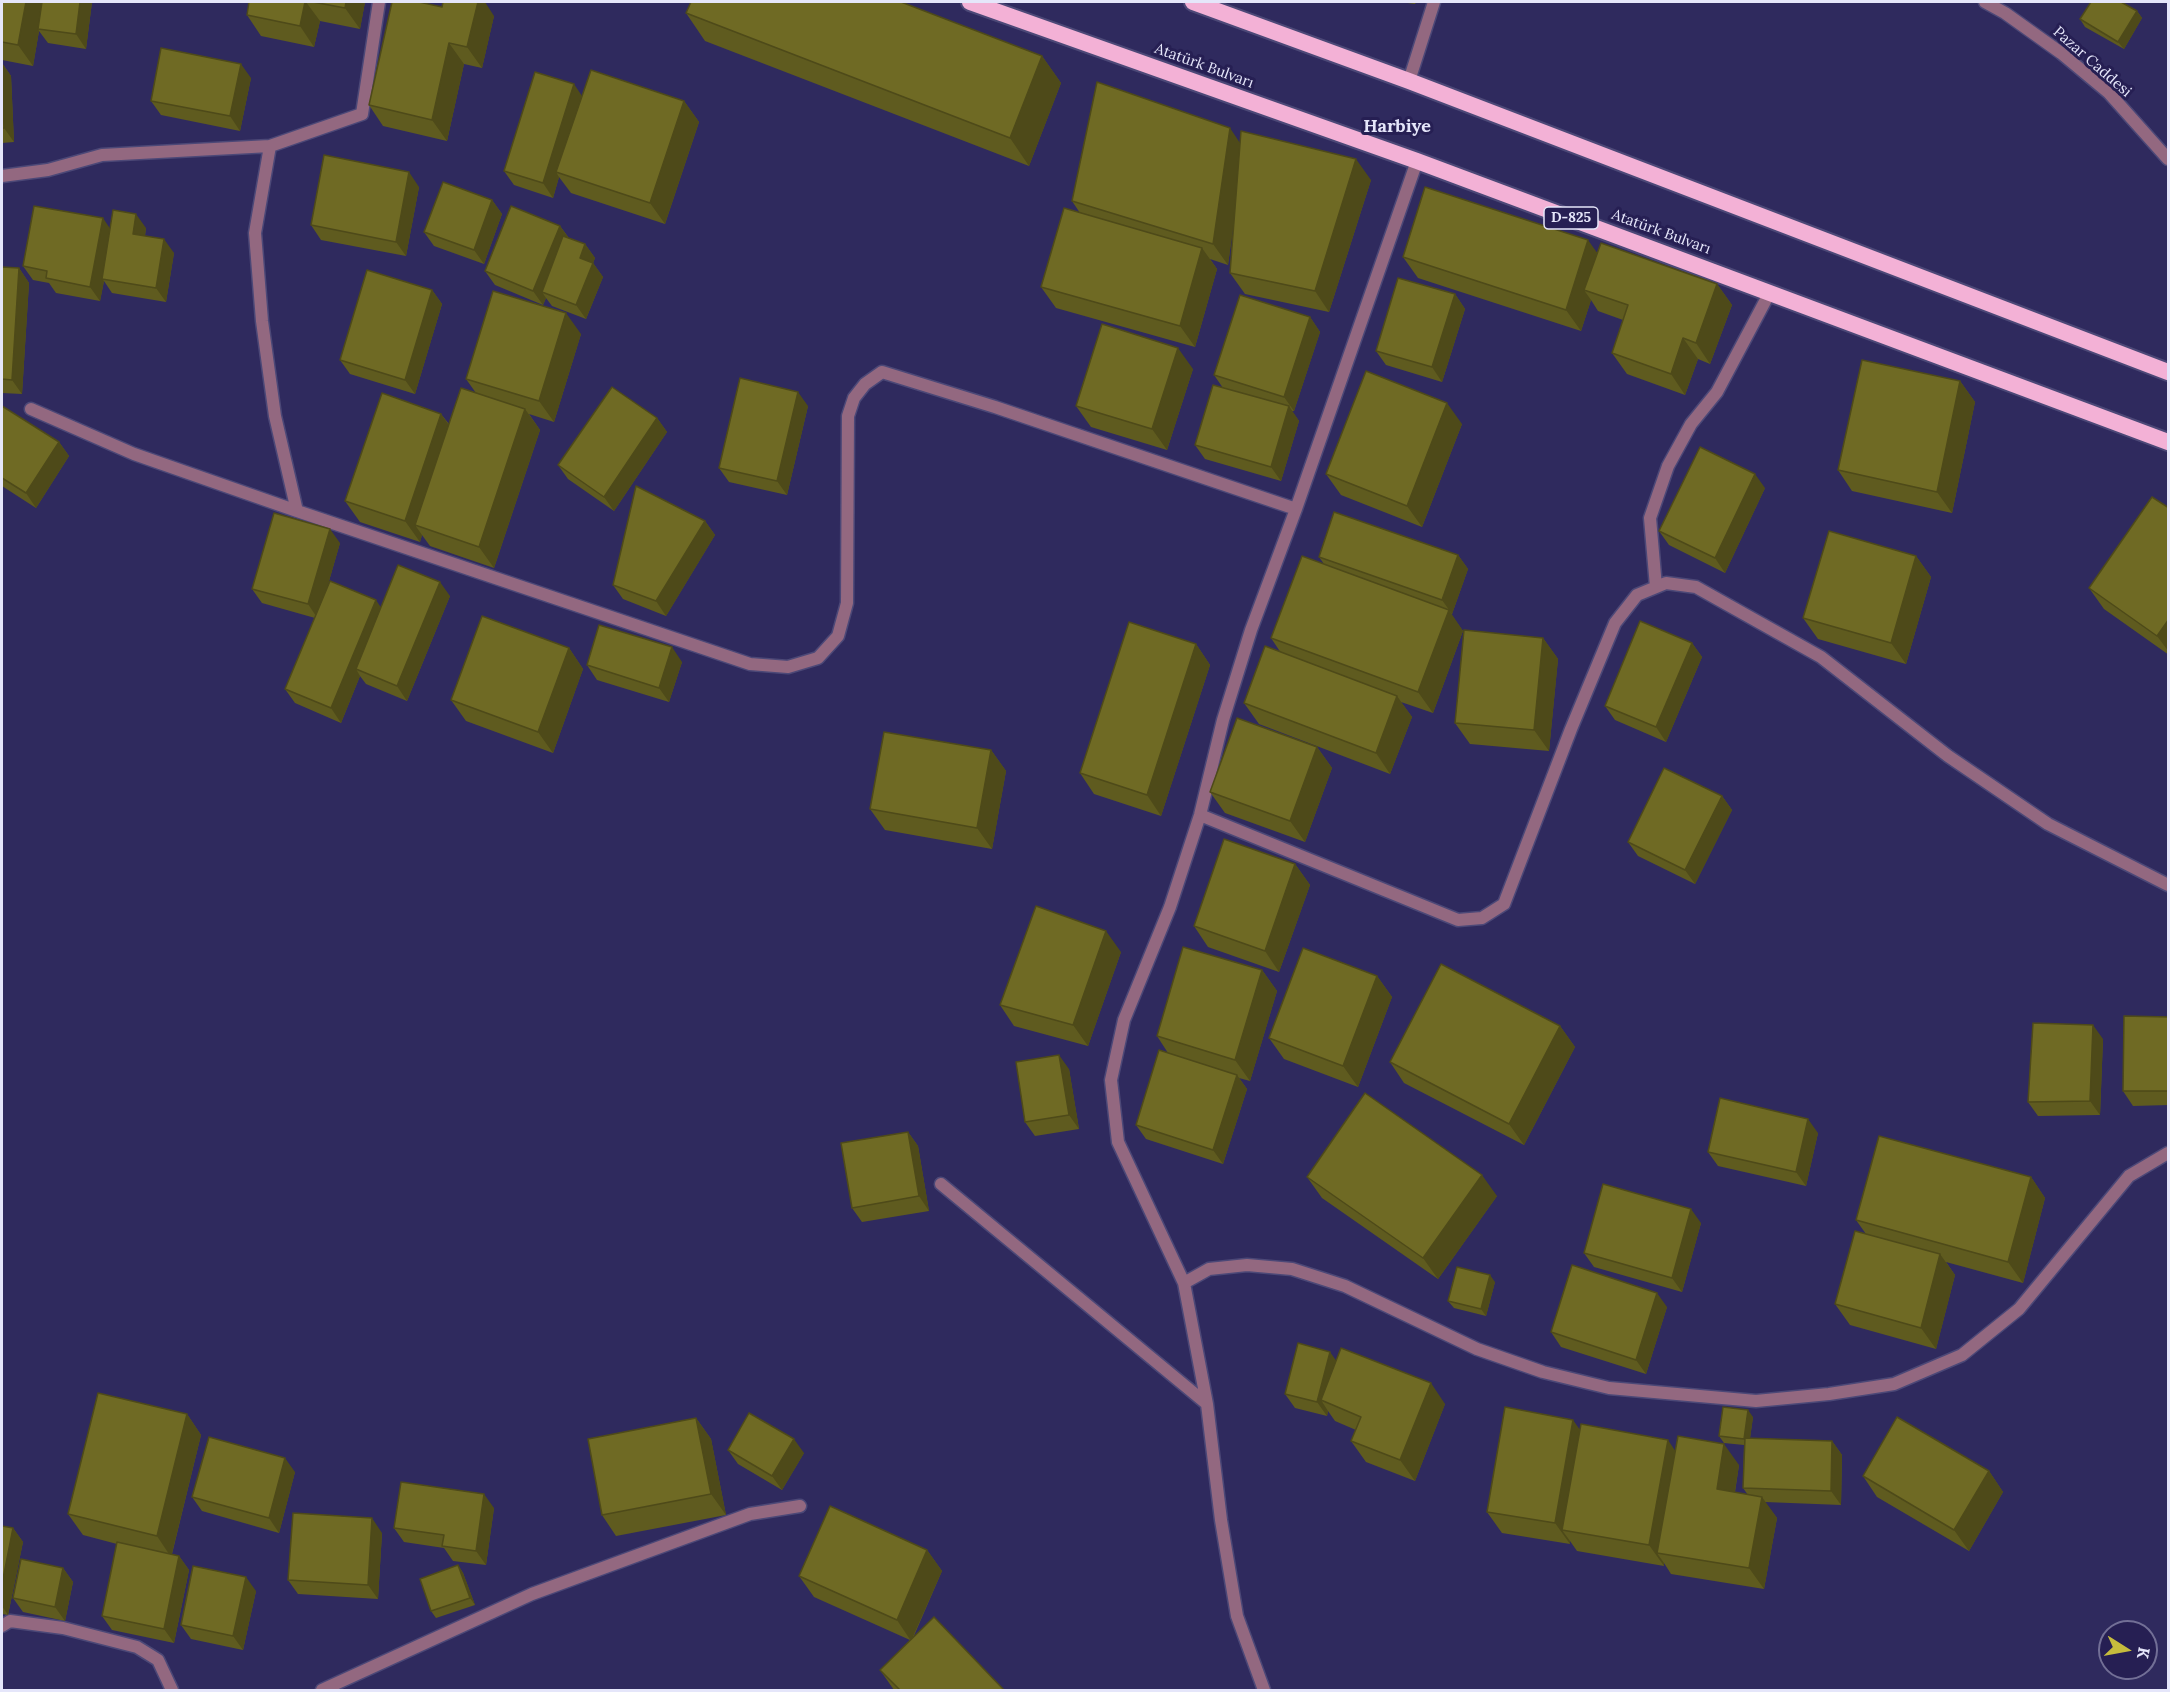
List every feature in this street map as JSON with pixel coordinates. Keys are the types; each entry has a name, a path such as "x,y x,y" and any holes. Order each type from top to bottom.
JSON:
{"highway":[{"name":"Atatürk Bulvarı","path":"970,2 1417,161 2169,442"},
{"path":"1193,2 1409,81 2169,372"}],"street":[{"path":"2,176 48,170 102,155 270,147 362,114 380,2"},
{"path":"1409,81 1434,2"},
{"name":"Pazar Caddesi","path":"1984,2 2005,12 2061,53 2109,93 2169,159"},
{"path":"270,147 255,233 262,321 275,416 297,511"},
{"path":"1264,1690 1237,1616 1221,1520 1207,1404 1184,1283 1118,1142 1111,1080 1124,1020 1170,907 1200,815 1223,720 1248,641 1417,161"},
{"path":"1656,587 1650,518 1668,466 1691,424 1717,392 1770,292"},
{"path":"31,409 134,454 750,664 788,667 818,658 838,636 848,603 848,416 854,398 865,384 882,372 995,407 1296,509"},
{"path":"1200,815 1458,920 1482,918 1504,904 1571,729 1616,623 1637,595 1666,583 1696,586 1821,657 1948,756 2048,824 2169,885"},
{"path":"1184,1283 1209,1269 1247,1265 1292,1269 1345,1286 1477,1349 1543,1372 1609,1388 1756,1401 1829,1394 1894,1384 1962,1355 2019,1309 2129,1176 2169,1153"},
{"path":"941,1184 1207,1404"},
{"path":"322,1690 532,1594 750,1514 800,1506"},
{"path":"2,1626 10,1621 63,1628 137,1647 158,1660 172,1690"}],"building":[{"path":"2,2 26,2 18,45 2,42"},
{"path":"42,2 80,2 76,34 38,29"},
{"path":"249,2 305,2 300,26 247,15"},
{"path":"313,2 346,2 345,8"},
{"path":"392,2 419,2 442,7 443,2 478,2 467,47 449,43 432,120 369,105"},
{"path":"691,2 901,2 1042,56 1010,138 686,13"},
{"path":"2091,2 2121,2 2137,11 2118,42 2080,19"},
{"path":"161,48 241,64 230,116 151,101"},
{"path":"591,70 684,101 650,203 556,172"},
{"path":"535,72 574,84 543,183 504,171"},
{"path":"2,76 4,128 2,128"},
{"path":"1097,82 1230,128 1213,244 1072,201"},
{"path":"1241,131 1356,159 1315,291 1230,273"},
{"path":"324,155 409,172 396,242 311,225"},
{"path":"443,182 492,200 474,250 424,232"},
{"path":"1425,187 1588,240 1566,310 1403,257"},
{"path":"34,206 103,218 90,287 46,278 47,271 23,266"},
{"path":"511,206 560,226 533,291 485,271"},
{"path":"1064,208 1202,248 1180,326 1041,287"},
{"path":"113,210 136,214 133,234 164,239 156,288 102,279"},
{"path":"563,236 585,244 580,258 593,263 576,305 542,292"},
{"path":"1601,243 1717,284 1696,343 1683,338 1671,374 1612,353 1628,305 1584,290"},
{"path":"2,267 19,268 12,380 2,379"},
{"path":"367,270 432,290 405,380 340,360"},
{"path":"1398,278 1455,294 1432,367 1376,351"},
{"path":"493,291 566,313 539,401 466,379"},
{"path":"1240,295 1310,317 1284,397 1214,375"},
{"path":"1102,324 1178,348 1152,429 1076,406"},
{"path":"1862,360 1960,381 1937,492 1838,470"},
{"path":"1366,371 1447,403 1407,506 1326,474"},
{"path":"740,378 798,392 777,481 719,468"},
{"path":"1213,385 1289,406 1271,467 1195,445"},
{"path":"612,387 657,418 604,497 558,465"},
{"path":"461,388 525,409 479,547 415,525"},
{"path":"382,393 441,414 405,521 345,501"},
{"path":"2,406 59,442 26,493 2,478"},
{"path":"1700,447 1755,474 1715,558 1659,531"},
{"path":"636,486 705,521 656,601 613,585"},
{"path":"2152,497 2169,508 2169,619 2157,636 2089,588"},
{"path":"1334,512 1458,555 1442,600 1319,557"},
{"path":"274,513 330,529 308,604 252,589"},
{"path":"1829,531 1916,556 1891,643 1803,618"},
{"path":"1302,556 1449,610 1418,692 1271,638"},
{"path":"398,565 440,582 397,686 356,669"},
{"path":"330,581 376,600 331,708 285,689"},
{"path":"482,616 569,648 538,732 451,700"},
{"path":"1640,621 1692,643 1656,727 1605,706"},
{"path":"1129,622 1196,644 1147,795 1080,773"},
{"path":"599,625 672,647 659,688 587,665"},
{"path":"1464,630 1543,638 1534,730 1455,723"},
{"path":"1265,646 1397,696 1376,753 1244,703"},
{"path":"1237,718 1317,747 1290,821 1210,792"},
{"path":"884,732 991,750 977,828 870,809"},
{"path":"1664,768 1722,796 1685,870 1628,842"},
{"path":"1224,839 1295,864 1265,951 1194,926"},
{"path":"1036,906 1106,931 1073,1025 1000,1005"},
{"path":"1183,947 1262,970 1235,1060 1157,1036"},
{"path":"1303,948 1377,976 1343,1066 1269,1038"},
{"path":"1441,964 1560,1026 1509,1124 1390,1062"},
{"path":"2124,1016 2169,1017 2169,1091 2123,1091"},
{"path":"2033,1023 2093,1025 2090,1101 2028,1102"},
{"path":"1159,1050 1237,1075 1213,1150 1136,1125"},
{"path":"1059,1055 1069,1115 1025,1122 1016,1062"},
{"path":"1365,1093 1482,1175 1423,1258 1307,1177"},
{"path":"1720,1098 1808,1119 1796,1172 1708,1152"},
{"path":"908,1132 919,1196 852,1208 841,1143"},
{"path":"1879,1136 2031,1177 2008,1262 1856,1220"},
{"path":"1603,1184 1691,1209 1672,1278 1584,1253"},
{"path":"1855,1231 1940,1254 1921,1328 1835,1304"},
{"path":"1572,1265 1657,1293 1636,1360 1551,1332"},
{"path":"1457,1267 1490,1275 1481,1309 1448,1301"},
{"path":"1298,1343 1330,1352 1317,1402 1285,1394"},
{"path":"1341,1348 1431,1383 1400,1460 1351,1441 1361,1417 1321,1400"},
{"path":"98,1393 187,1414 157,1536 68,1514"},
{"path":"1505,1407 1573,1420 1555,1523 1487,1512"},
{"path":"1723,1407 1748,1410 1744,1439 1719,1436"},
{"path":"749,1413 794,1439 772,1476 728,1450"},
{"path":"1897,1417 1989,1471 1954,1530 1863,1476"},
{"path":"696,1418 711,1494 602,1515 588,1439"},
{"path":"1581,1424 1668,1440 1649,1545 1562,1530"},
{"path":"1678,1436 1724,1444 1717,1489 1762,1497 1749,1568 1657,1553"},
{"path":"209,1437 285,1458 269,1518 192,1497"},
{"path":"1745,1438 1832,1441 1831,1491 1743,1488"},
{"path":"401,1482 484,1494 476,1551 442,1546 444,1535 394,1528"},
{"path":"830,1506 927,1550 897,1620 799,1576"},
{"path":"293,1513 372,1518 368,1585 288,1580"},
{"path":"2,1526 13,1528 2,1584"},
{"path":"117,1542 179,1556 164,1629 102,1616"},
{"path":"21,1559 63,1568 55,1607 13,1598"},
{"path":"458,1565 470,1598 431,1611 420,1579"},
{"path":"193,1566 246,1577 233,1636 181,1625"},
{"path":"934,1617 1004,1690 900,1690 880,1670"}],"district":[{"name":"Harbiye","path":"1397,127"}]}
